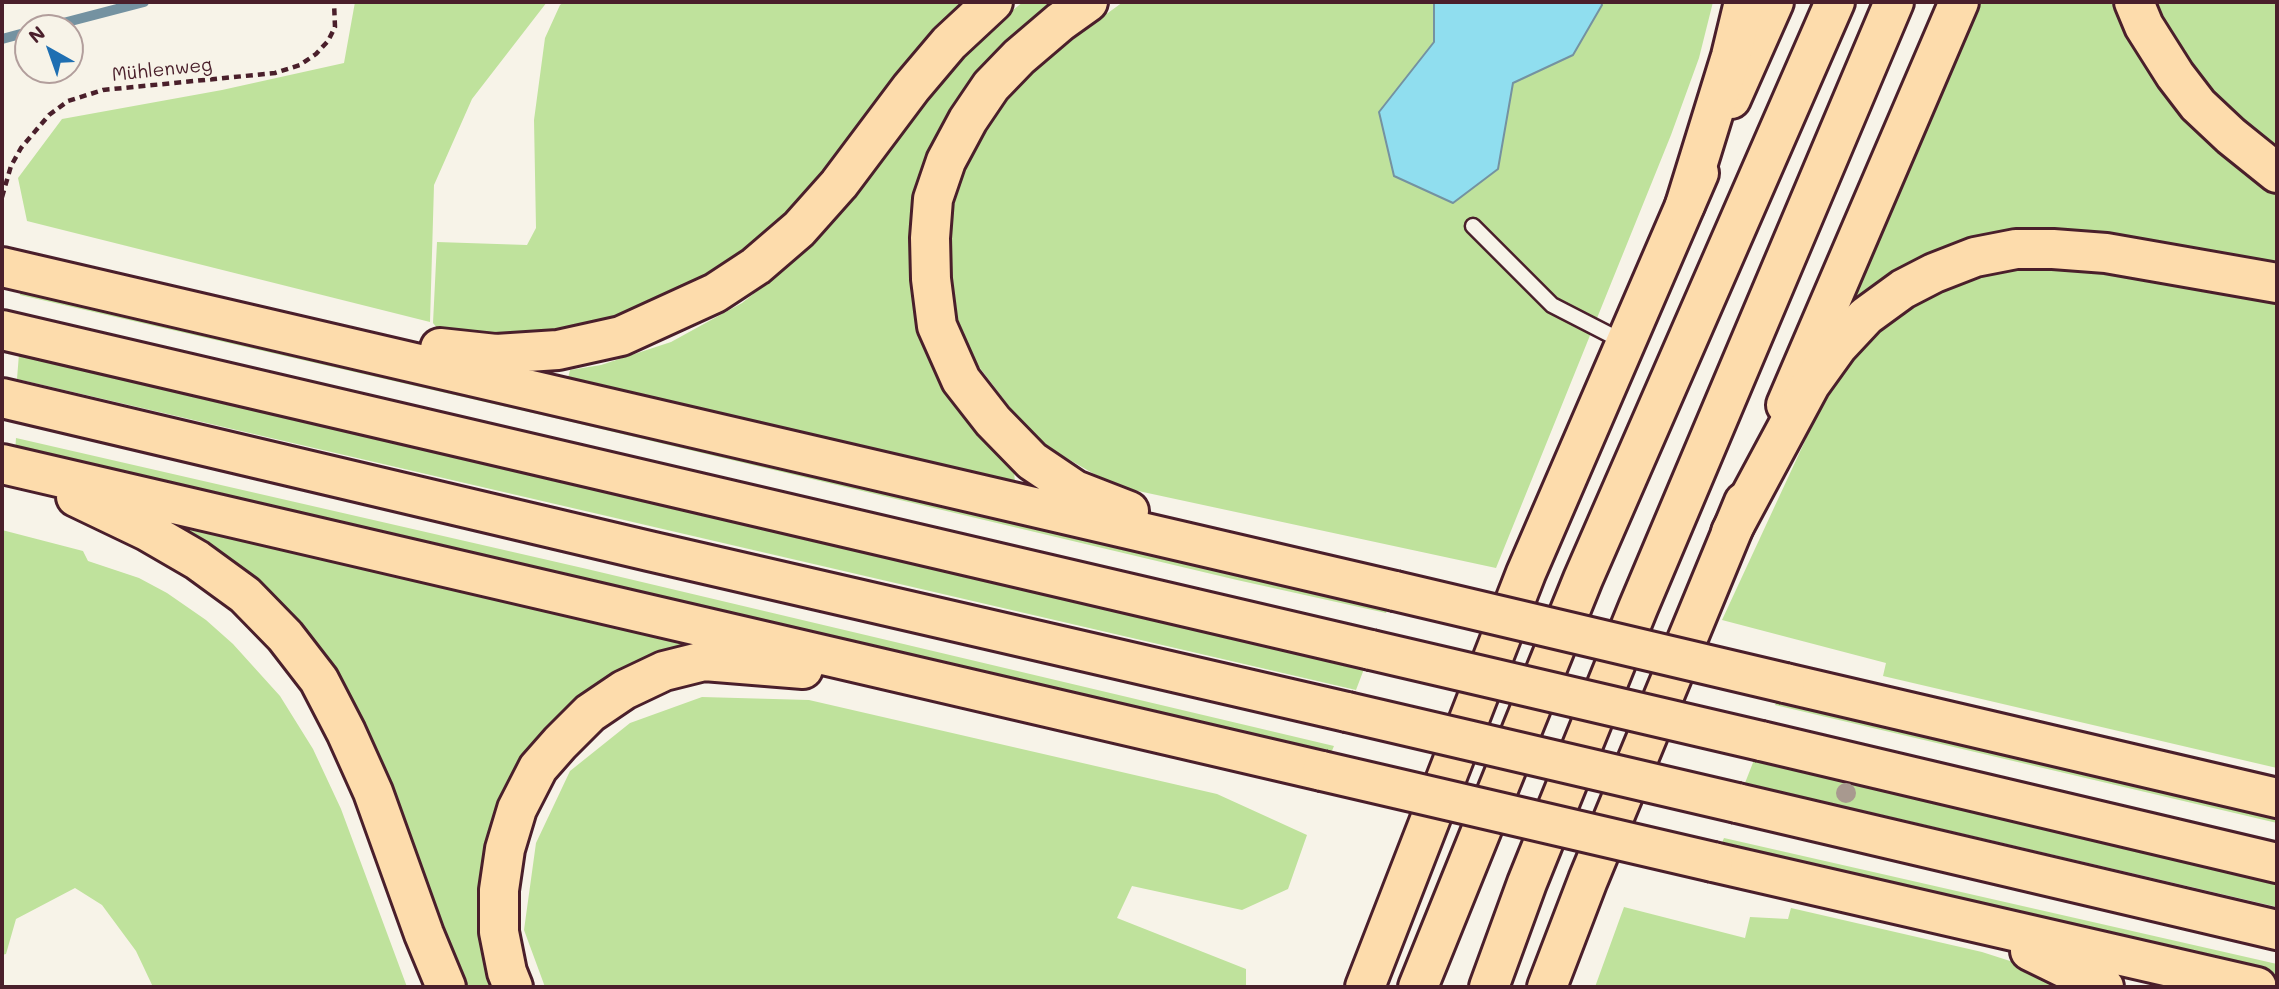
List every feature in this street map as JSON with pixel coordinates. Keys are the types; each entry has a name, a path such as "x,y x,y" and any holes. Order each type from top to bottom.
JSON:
{"highway":[{"path":"168,305 496,354 558,350 621,335 715,293 756,266 799,229 839,184 911,88 949,43 993,2"},
{"path":"1088,2 1019,57 991,86 968,120 946,161 933,199 930,238 937,326 961,380 993,421 1032,461 1075,489 1269,562"},
{"path":"1685,205 1731,56 1744,2"},
{"path":"1365,987 1526,573 1773,2"},
{"path":"1419,987 1583,579 1835,2"},
{"path":"1489,987 1527,883 1643,595 1894,2"},
{"path":"1547,987 1588,880 1731,532 1959,2"},
{"path":"2134,2 2150,36 2198,105 2277,173"},
{"path":"1731,532 1810,385 1838,346 1866,316 1903,289 1934,273 1975,257 2016,249 2053,249 2106,253 2277,283"},
{"path":"11,269 2266,793"},
{"path":"11,332 2277,863"},
{"path":"9,399 2277,930"},
{"path":"8,465 2257,987"},
{"path":"8,465 147,531 197,560 245,596 285,636 319,680 346,732 373,792 446,987"},
{"path":"513,987 507,972 499,932 499,890 505,849 517,809 538,768 590,713 624,690 664,671 704,661 938,681"},
{"path":"1968,921 2105,987"}],"lane":[{"path":"1473,226 1552,305 1625,342"}],"path":[{"name":"Mühlenweg","path":"2,197 11,166 21,148 49,114 68,101 103,90 275,73 300,65 328,41 335,27 334,2"}],"green space":[{"path":"355,2 547,2 472,99 434,185 430,322 27,221 18,178 62,119 222,90 344,63"},
{"path":"564,2 966,2 906,62 814,186 753,247 673,298 582,330 445,338 433,323 437,242 527,245 536,228 534,120 545,38 560,5"},
{"path":"1023,2 1056,2 1010,39 983,67 916,254 1013,461 1015,482 568,378 570,370 601,365 671,342 742,303 776,276 802,252 964,55"},
{"path":"1123,2 1713,2 1699,58 1671,135 1496,568 1115,486 1035,440 963,346 939,253 955,167 1004,97 1083,31"},
{"path":"1978,2 2118,2 2277,188 2277,265 2157,242 2082,232 2026,229 1994,232 1919,258 1867,291 1852,308 1846,304"},
{"path":"2156,2 2277,2 2277,152 2217,100 2173,38"},
{"path":"2002,270 2084,270 2277,303 2277,768 1883,676 1886,663 1722,620 1817,415 1848,363 1895,315 1935,291"},
{"path":"21,280 1392,598 1386,613 1237,580 563,420 20,295"},
{"path":"19,354 1364,669 1356,690 17,379"},
{"path":"16,438 587,569 1334,746 1328,760 15,454"},
{"path":"162,518 707,643 539,741 499,987 466,987 455,965 407,827 361,721"},
{"path":"2,530 83,551 88,561 139,578 167,593 206,620 233,644 280,696 313,749 341,809 407,987 153,987 136,951 102,905 75,888 16,919 6,954 2,955"},
{"path":"1781,691 2277,807 2277,823 1775,705"},
{"path":"702,697 809,700 1217,794 1307,835 1288,889 1242,910 1132,886 1117,918 1246,969 1246,987 545,987 524,930 536,843 570,771 630,723"},
{"path":"1754,760 2277,882 2277,907 1745,783"},
{"path":"1724,838 2277,964 2277,984 1718,852"},
{"path":"1624,907 1745,938 1750,917 1788,919 1791,908 1982,952 2060,977 2079,987 1595,987"}],"water":[{"path":"1434,2 1601,2 1602,5 1573,55 1513,83 1498,169 1453,203 1394,176 1379,112 1434,42"}],"waterway":[{"path":"84,18 144,2"},
{"path":"2,39 14,36"}]}
